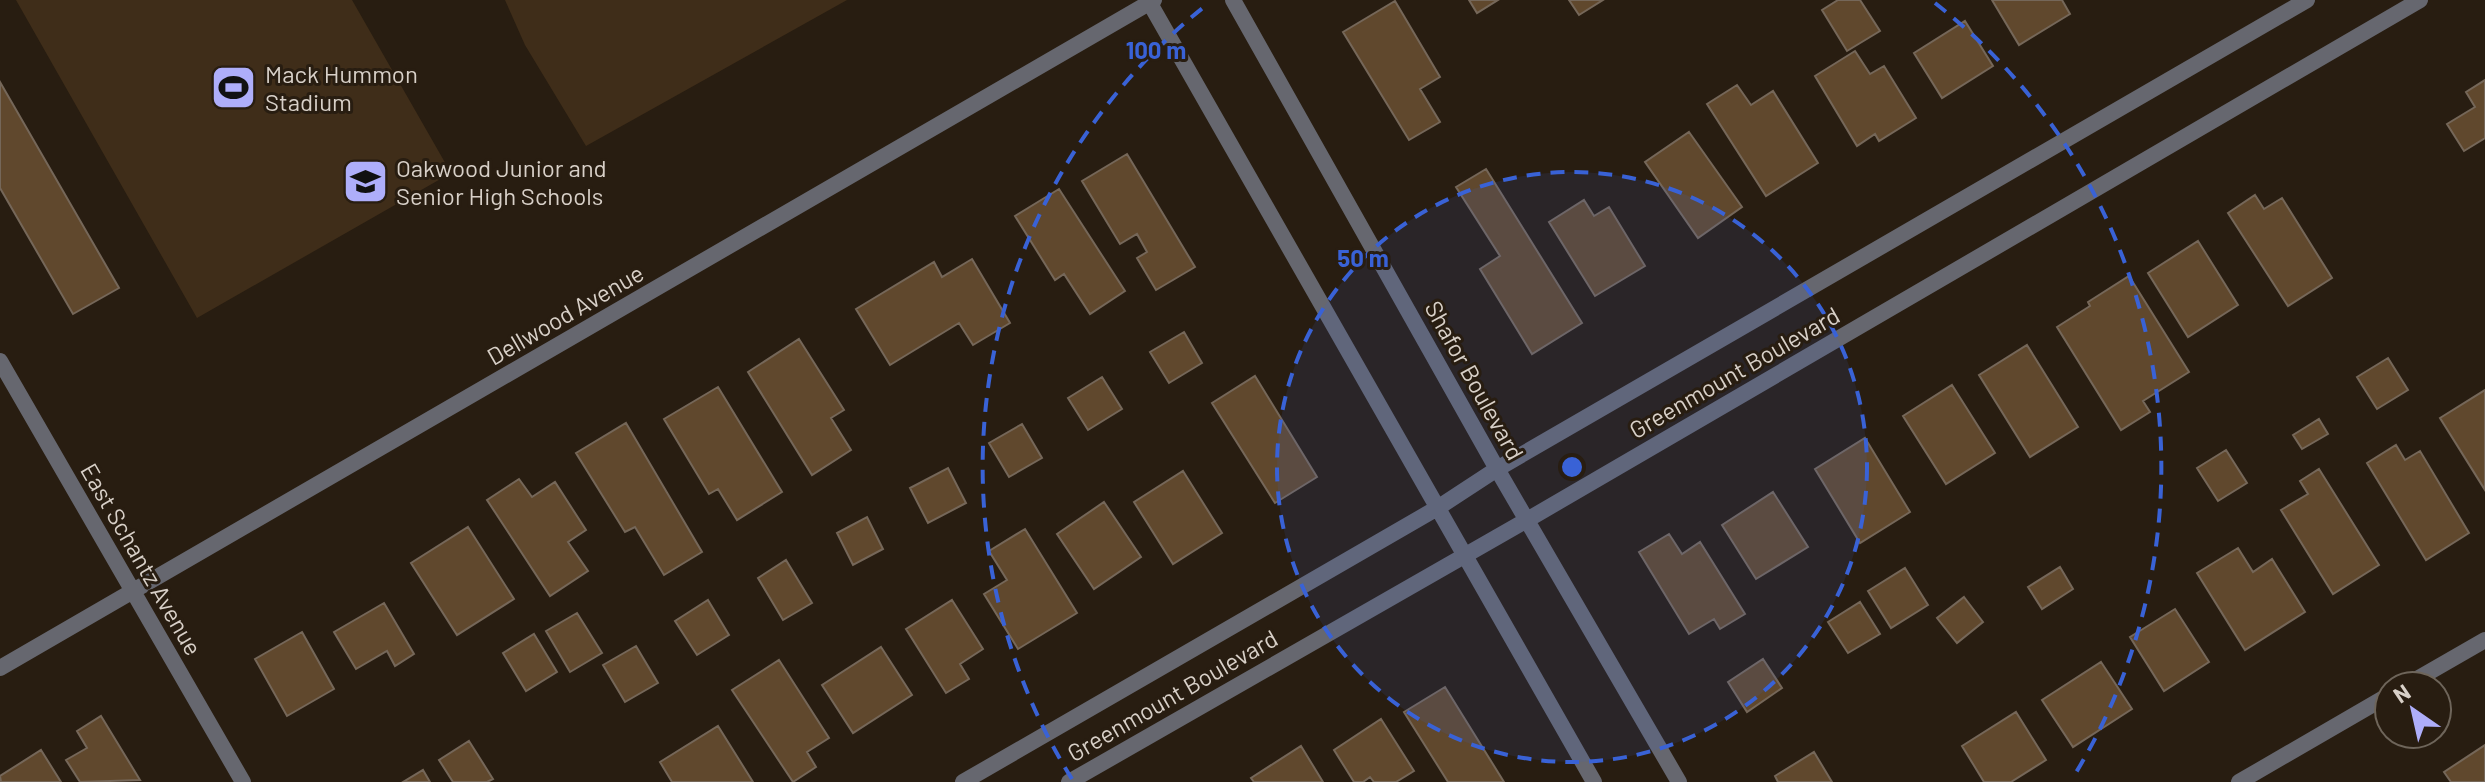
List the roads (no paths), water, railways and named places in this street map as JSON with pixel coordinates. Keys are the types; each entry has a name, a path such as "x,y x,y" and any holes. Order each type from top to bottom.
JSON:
{"street":[{"name":"Shafor Boulevard","path":"1233,0 1497,469 1679,782"},
{"name":"Greenmount Boulevard","path":"963,782 2307,0"},
{"name":"Greenmount Boulevard","path":"1069,782 1527,520 2420,0"},
{"path":"1151,1 1594,782"},
{"name":"Dellwood Avenue","path":"0,668 1151,1"},
{"name":"East Schantz Avenue","path":"0,361 243,782"},
{"path":"2433,670 2485,640"},
{"path":"2239,782 2373,704"}],"place":[{"name":"Mack Hummon Stadium","path":"234,87"},
{"name":"Oakwood Junior and Senior High Schools","path":"365,181"}]}
